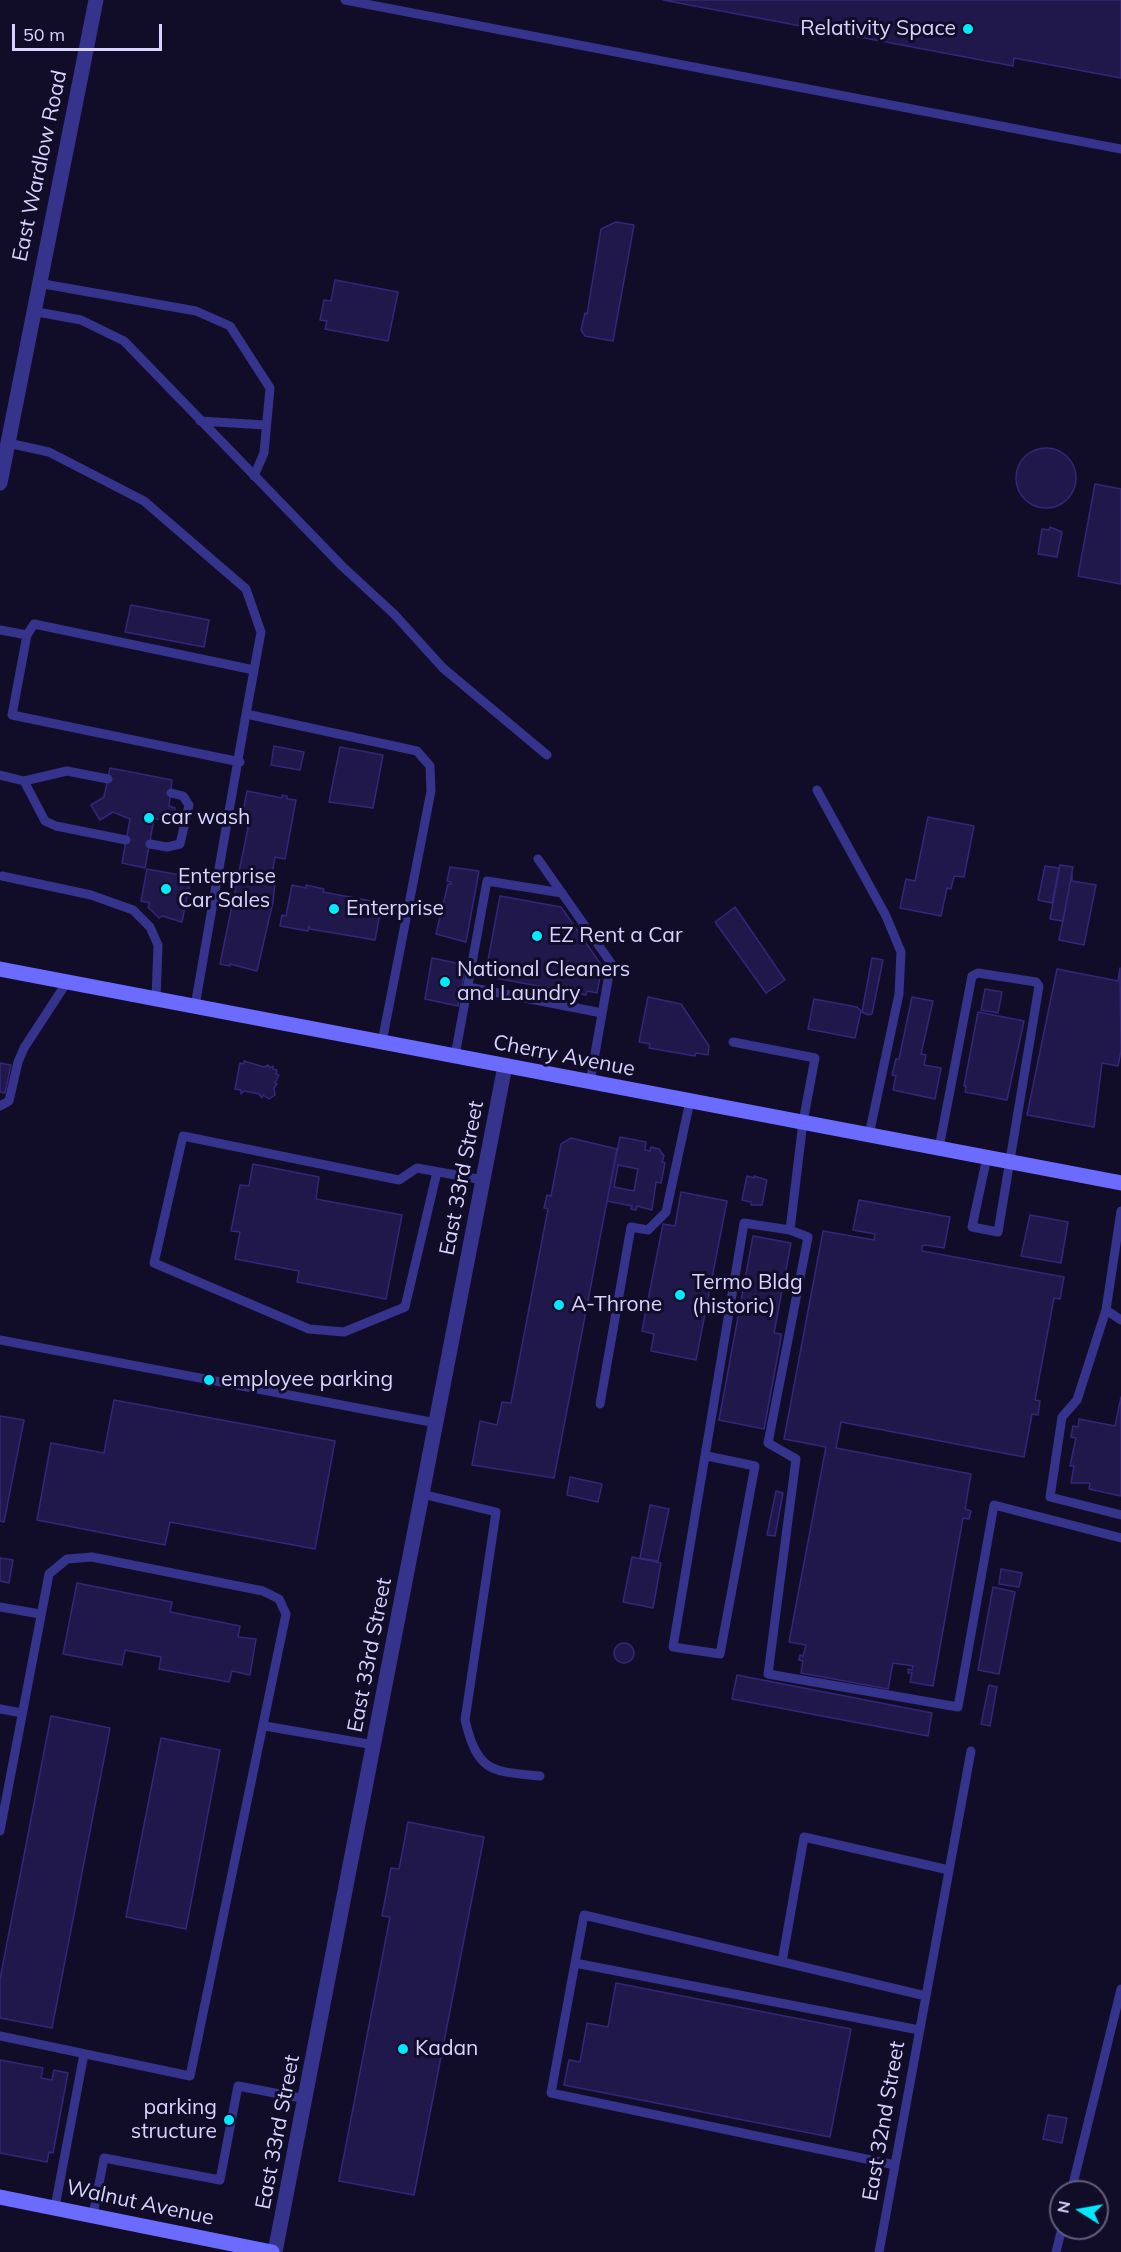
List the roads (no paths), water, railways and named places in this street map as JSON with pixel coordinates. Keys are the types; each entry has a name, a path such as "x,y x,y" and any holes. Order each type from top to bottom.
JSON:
{"main road":[{"name":"Cherry Avenue","path":"0,969 1121,1183"},
{"name":"Walnut Avenue","path":"0,2197 273,2252"}],"street":[{"name":"East Wardlow Road","path":"0,483 32,311 96,0"},
{"name":"East 33rd Street","path":"273,2252 306,2099 504,1066"}],"lane":[{"path":"345,0 1121,149"},
{"path":"38,283 196,311 230,326 270,388 264,453 254,476"},
{"path":"32,311 81,320 124,342 254,476 394,614 443,668 547,754"},
{"path":"201,422 265,424"},
{"path":"8,443 49,452 144,501 246,589 261,632 240,762 195,1006"},
{"path":"240,762 12,715 27,635 34,624 254,670"},
{"path":"0,630 27,635"},
{"path":"246,714 417,751 430,766 431,791 382,1042"},
{"path":"0,775 24,781 67,771 108,779"},
{"path":"24,781 45,821 56,826 126,840"},
{"path":"818,790 886,916 901,952 899,994 869,1135"},
{"path":"150,844 166,847 180,844 189,805 183,796 171,793"},
{"path":"538,859 611,963 590,1082"},
{"path":"2,876 91,895 133,910 150,927 158,945 156,999"},
{"path":"456,1056 487,881 562,893"},
{"path":"939,1148 972,976 978,973 1036,982 1039,986 998,1232 972,1227 987,1157"},
{"path":"0,1106 9,1101 18,1062 24,1048 67,982"},
{"path":"468,987 602,1012"},
{"path":"733,1042 815,1058 803,1122 790,1230"},
{"path":"600,1404 632,1227 648,1230 666,1212 690,1101"},
{"path":"437,1172 405,1307 344,1332 309,1329 154,1263 183,1136 399,1180 417,1168 483,1180"},
{"path":"1121,1211 1106,1310 1077,1400 1062,1417 1050,1497 1121,1515"},
{"path":"707,1456 754,1466 720,1654 673,1647 707,1456 744,1222 790,1230 808,1237 768,1443 796,1459 768,1674 958,1707 994,1504 1121,1538"},
{"path":"1106,1310 1121,1320"},
{"path":"0,1340 436,1423"},
{"path":"422,1494 496,1512 465,1720 471,1743 482,1760 496,1771 540,1776"},
{"path":"0,1831 49,1574 67,1559 92,1557 263,1591 279,1599 286,1614 265,1726 190,2076 0,2036"},
{"path":"0,1607 40,1614"},
{"path":"0,1709 22,1713"},
{"path":"265,1726 374,1745"},
{"name":"East 32nd Street","path":"879,2252 971,1751"},
{"path":"782,1962 804,1837 949,1870"},
{"path":"896,2165 551,2093 584,1915 926,1996"},
{"path":"575,1963 919,2030"},
{"path":"1074,2180 1121,1989"},
{"path":"55,2207 84,2054"},
{"path":"93,2215 104,2158 220,2180 238,2086 306,2099"}],"place":[{"name":"Relativity Space","path":"968,29"},
{"name":"car wash","path":"149,818"},
{"name":"Enterprise Car Sales","path":"166,889"},
{"name":"Enterprise","path":"334,909"},
{"name":"EZ Rent a Car","path":"537,936"},
{"name":"National Cleaners and Laundry","path":"445,982"},
{"name":"Termo Bldg (historic)","path":"680,1295"},
{"name":"A-Throne","path":"559,1305"},
{"name":"employee parking","path":"209,1380"},
{"name":"Kadan","path":"403,2049"},
{"name":"parking structure","path":"229,2120"}]}
